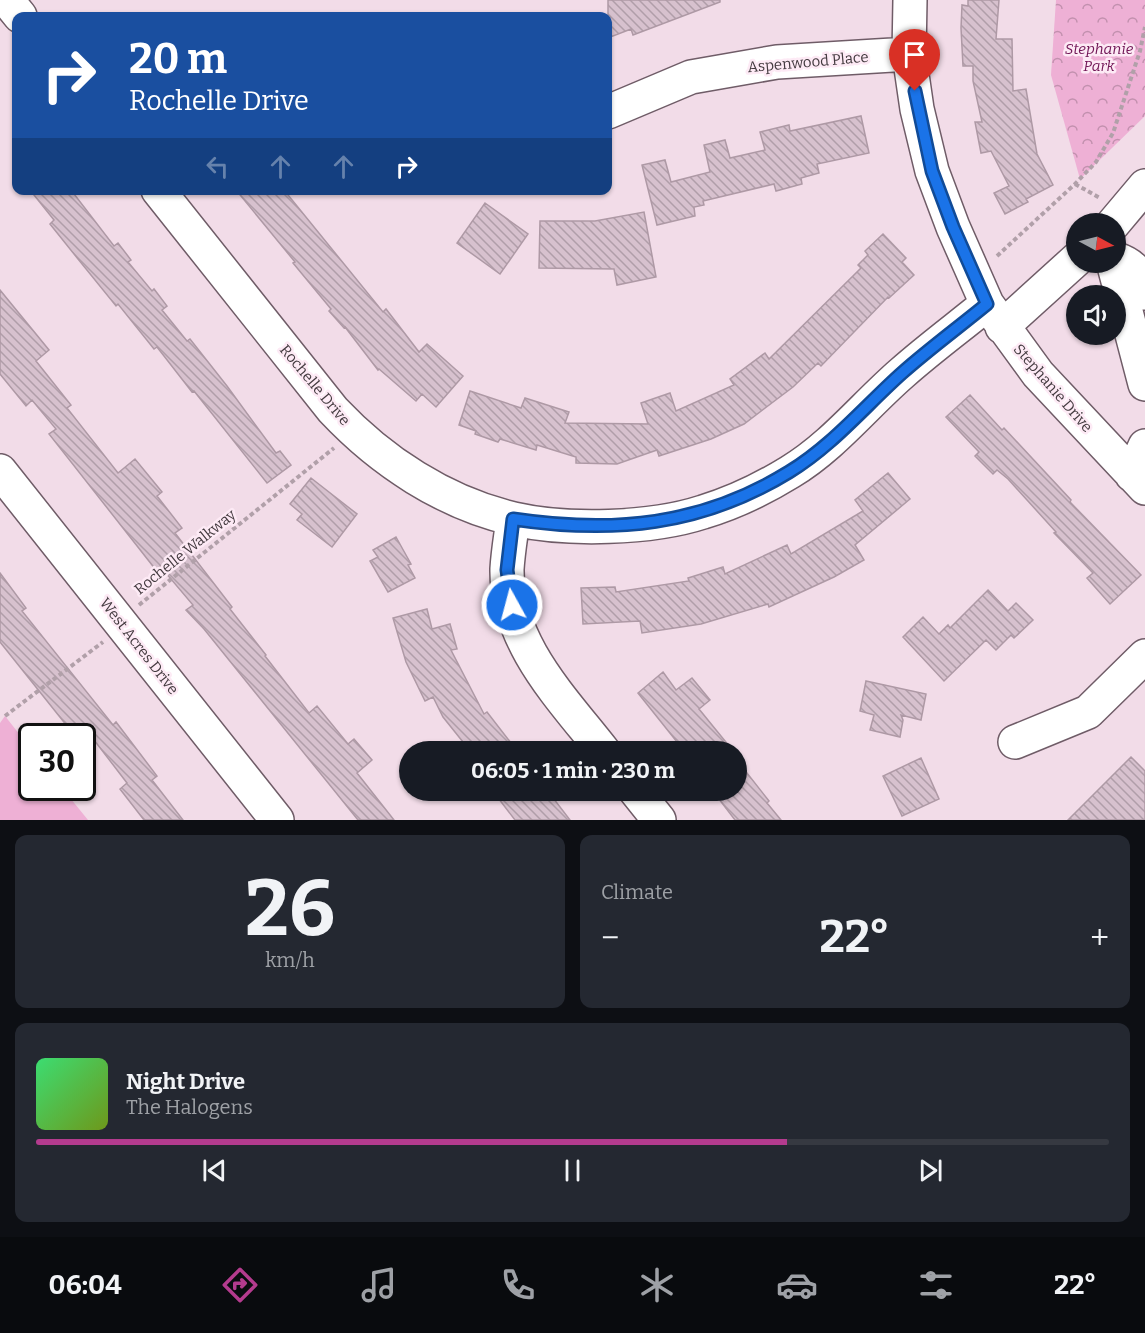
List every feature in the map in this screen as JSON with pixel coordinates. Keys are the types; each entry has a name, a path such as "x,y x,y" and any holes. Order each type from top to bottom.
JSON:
{"street":[{"path":"7,0 17,12"},
{"name":"Stephanie Drive","path":"910,0 909,54 917,109 932,171 953,227 994,315 1038,374 1141,470"},
{"name":"Aspenwood Place","path":"612,110 691,77 777,62 909,54"},
{"path":"1122,213 1145,186"},
{"name":"Rochelle Drive","path":"162,195 333,410 354,432 412,477 470,504 513,519 553,525 604,526 649,523 703,513 747,494 790,472 821,450 902,373 1066,266"},
{"path":"1126,262 1136,269 1145,293"},
{"path":"1116,273 1145,384"},
{"name":"West Acres Drive","path":"0,471 277,820"},
{"path":"513,519 507,570 512,605 520,636 541,671 595,741"},
{"path":"1015,742 1088,712 1145,656"},
{"path":"644,801 659,820"}],"path":[{"path":"973,272 1000,254 1096,162 1113,133 1140,51 1145,27"},
{"name":"Rochelle Walkway","path":"5,716 100,645 119,621 354,432"}],"green space":[{"name":"Stephanie Park","path":"1056,0 1145,0 1145,116 1080,179 1051,75"},
{"path":"5,716 18,732 18,801 73,801 88,820 0,820 0,723"}],"building":[{"path":"608,0 720,0 720,2 633,35 631,29 612,36 612,12 608,12"},
{"path":"968,0 999,0 996,39 1012,39 1013,91 1026,89 1037,154 1053,185 1026,199 1028,202 1005,214 994,193 1009,186 991,151 981,153 975,122 982,122 973,81 973,66 963,66 962,5 968,6"},
{"path":"861,116 869,153 817,164 819,173 801,178 802,184 776,191 774,184 703,201 704,205 694,207 695,216 657,225 642,165 665,160 671,182 710,172 704,145 725,140 730,158 765,150 760,132 789,125 790,131"},
{"path":"34,195 75,195 114,246 118,243 131,260 128,262 152,291 154,289 167,306 162,310 187,341 190,339 276,453 280,451 291,465 267,483 157,347 154,349 118,304 116,306 50,224 54,220"},
{"path":"240,195 288,195 383,312 386,309 419,352 427,344 463,376 436,407 422,394 416,401 378,370 345,327 329,311 331,309 293,263 295,262"},
{"path":"485,203 528,234 500,274 457,243"},
{"path":"644,212 656,277 617,285 614,269 539,268 540,221 595,221"},
{"path":"883,234 906,258 902,262 914,275 888,297 821,366 818,363 793,387 744,424 711,439 659,456 657,450 617,464 576,463 576,457 537,445 536,450 500,439 498,442 475,434 476,431 459,425 470,391 521,408 525,398 569,412 565,423 648,424 641,403 670,393 676,411 734,385 730,379 765,353 769,359 861,268 858,265 868,255 865,251"},
{"path":"0,290 49,350 36,361 71,405 67,408 118,473 135,459 162,492 157,496 182,528 175,533 309,713 317,706 348,744 354,739 372,760 357,773 394,820 358,820 204,629 186,610 193,605 160,566 156,570 49,434 56,429 32,400 26,406 0,374"},
{"path":"970,395 1002,430 1004,428 1071,500 1070,502 1141,575 1110,604 1087,578 1093,573 1054,533 1056,532 1008,479 997,470 993,474 975,456 979,452 946,417"},
{"path":"888,473 910,499 855,545 864,560 834,577 769,607 768,604 701,624 642,633 640,621 583,624 581,588 615,587 616,592 689,581 688,578 723,567 725,574 787,545 791,554 863,511 855,500"},
{"path":"311,478 357,514 332,547 297,520 302,514 290,504"},
{"path":"396,537 411,564 408,565 415,578 388,592 370,561 378,557 373,550"},
{"path":"0,573 26,608 22,611 113,725 116,722 157,776 152,780 183,820 144,820 120,789 127,783 96,743 96,723 65,723 0,642"},
{"path":"988,590 1008,611 1016,603 1033,620 1014,638 1011,635 996,650 986,640 944,681 903,637 923,617 939,634 948,625 950,628"},
{"path":"427,609 432,629 450,624 457,649 451,650 484,714 487,712 509,741 462,741 443,717 433,697 425,701 406,662 393,618"},
{"path":"663,672 676,690 692,678 710,700 699,709 725,741 676,741 638,693"},
{"path":"866,681 926,694 921,720 901,715 903,720 900,737 870,730 874,715 860,711"},
{"path":"1131,757 1145,771 1145,820 1068,820"},
{"path":"921,758 939,799 902,816 883,776"},
{"path":"747,773 781,820 735,820 720,801 747,801"},
{"path":"500,801 555,801 570,820 515,820"}],"route":[{"path":"512,605 507,570 513,519 553,525 604,526 649,523 703,513 747,494 790,472 821,450 902,373 987,304 953,227 932,171 915,91"}]}
